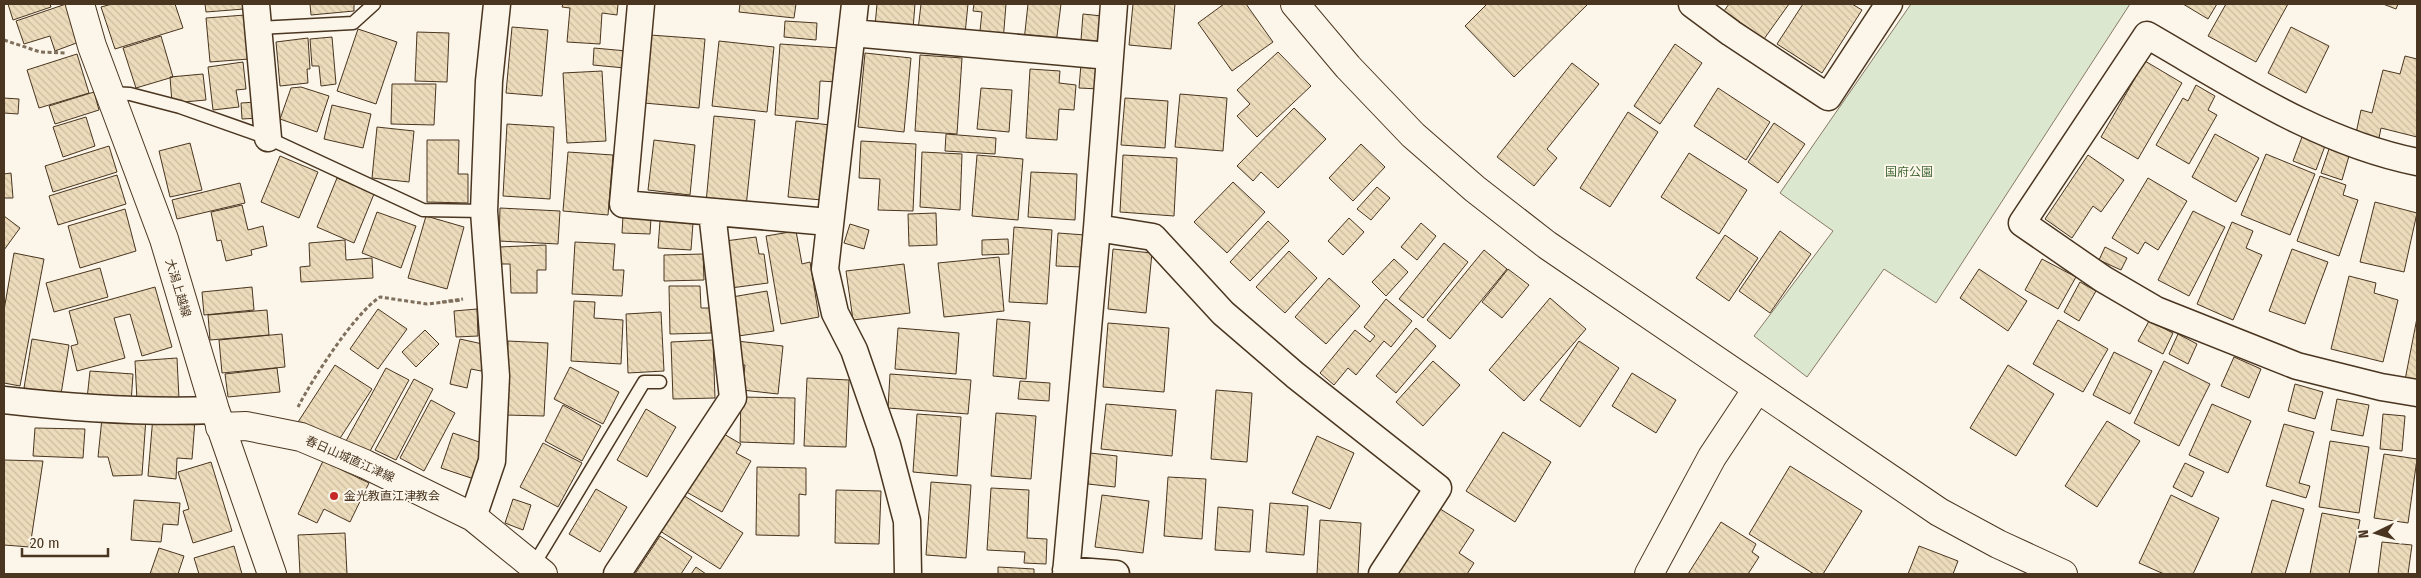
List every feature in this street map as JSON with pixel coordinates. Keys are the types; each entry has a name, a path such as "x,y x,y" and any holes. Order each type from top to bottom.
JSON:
{"street":[{"name":"大潟上越線","path":"80,4 92,46 164,239 217,419 272,574"},
{"path":"472,517 492,461 496,376 484,211 488,81 497,4"},
{"path":"641,4 623,204 829,222"},
{"path":"855,4 825,269 828,289 835,313 854,350 887,445 907,521 908,574"},
{"path":"1114,4 1098,228 1066,572 1116,574"},
{"path":"1295,4 1348,67 1413,135 1475,189 1547,245 1939,512 1998,544 2063,574"},
{"path":"1692,4 1731,33 1828,98 1889,4"},
{"path":"257,16 268,138"},
{"path":"852,33 1109,56"},
{"path":"2417,162 2359,147 2304,125 2147,35 2022,223 2102,279 2156,310 2297,366 2381,387 2417,393"},
{"path":"617,574 733,398 712,212"},
{"path":"1098,228 1153,237 1223,313 1295,375 1438,488 1382,574"},
{"path":"1648,574 1712,457 1757,389"},
{"path":"4,400 112,410 168,412 217,419"},
{"name":"春日山城直江津線","path":"217,419 301,437 330,448 472,517 538,570"}],"lane":[{"path":"257,16 354,23 374,4"},
{"path":"110,93 130,94 180,107 268,138 423,210 484,211"},
{"path":"538,570 644,382 660,382"}],"path":[{"path":"4,40 40,52 53,54 92,46"},
{"path":"283,434 313,380 371,303 380,297 427,304 489,294"}],"green space":[{"name":"国府公園","path":"1911,4 2130,4 1936,303 1884,269 1807,377 1754,336 1833,231 1780,193"}],"building":[{"path":"8,4 50,4 51,7 13,20"},
{"path":"66,4 79,42 55,51 50,36 24,44 16,21"},
{"path":"112,4 175,4 183,28 115,49 101,7"},
{"path":"205,4 244,4 244,9 206,12"},
{"path":"310,4 354,4 354,11 311,15"},
{"path":"563,4 618,4 617,15 602,13 600,44 567,42 570,8 562,7"},
{"path":"740,4 796,4 794,18 739,12"},
{"path":"877,4 915,4 913,29 875,26"},
{"path":"921,4 968,4 965,34 918,30"},
{"path":"974,4 1006,4 1003,42 979,40 982,12 973,11"},
{"path":"1028,4 1061,4 1056,44 1024,41"},
{"path":"1133,4 1175,4 1171,49 1129,45"},
{"path":"1224,4 1246,4 1273,42 1232,71 1198,23"},
{"path":"1487,4 1588,4 1514,77 1465,26"},
{"path":"1729,4 1789,4 1764,39 1724,11"},
{"path":"1803,4 1852,4 1862,10 1822,73 1777,44"},
{"path":"2183,4 2217,4 2208,19"},
{"path":"2226,4 2288,4 2256,62 2208,36"},
{"path":"2383,4 2398,4 2396,9"},
{"path":"1083,14 1102,16 1101,42 1081,40"},
{"path":"245,15 249,59 210,62 206,18"},
{"path":"785,21 817,23 816,40 784,37"},
{"path":"512,27 548,30 542,96 506,93"},
{"path":"2291,27 2329,46 2306,93 2268,73"},
{"path":"358,29 397,42 376,104 337,91"},
{"path":"417,32 449,33 447,82 415,81"},
{"path":"650,35 705,39 699,108 644,103"},
{"path":"161,36 173,77 136,88 123,48"},
{"path":"332,37 336,84 321,86 319,66 312,66 310,39"},
{"path":"308,38 310,69 307,69 308,83 280,86 276,42"},
{"path":"719,41 774,47 767,112 712,106"},
{"path":"780,44 839,48 837,82 820,81 818,119 775,115"},
{"path":"1675,44 1702,63 1660,124 1634,106"},
{"path":"594,48 627,51 625,68 593,65"},
{"path":"1278,52 1311,86 1257,137 1237,116 1250,104 1237,90"},
{"path":"865,53 911,58 904,132 858,127"},
{"path":"77,54 89,93 39,108 27,70"},
{"path":"920,55 962,58 957,134 915,131"},
{"path":"2405,56 2417,59 2417,137 2381,128 2379,138 2356,133 2361,110 2372,113 2383,70 2400,74"},
{"path":"2145,61 2182,83 2138,159 2101,137"},
{"path":"243,62 246,89 236,90 239,107 213,110 208,67"},
{"path":"1572,63 1599,84 1547,149 1557,158 1534,186 1497,157"},
{"path":"1081,64 1100,65 1099,89 1079,88"},
{"path":"1030,69 1060,71 1059,83 1076,85 1074,110 1059,109 1057,140 1026,138"},
{"path":"602,71 606,141 567,143 563,73"},
{"path":"203,74 206,100 172,103 170,77"},
{"path":"392,84 436,84 434,125 391,124"},
{"path":"2196,85 2215,96 2208,110 2217,115 2189,164 2156,145 2183,98 2188,101"},
{"path":"301,87 329,96 317,132 280,119 291,88"},
{"path":"981,88 1012,90 1009,132 977,129"},
{"path":"1718,88 1770,122 1746,160 1694,126"},
{"path":"94,92 99,110 55,124 49,106"},
{"path":"1180,94 1227,98 1223,151 1175,147"},
{"path":"4,98 19,99 18,114 4,113"},
{"path":"1125,98 1168,101 1165,148 1121,145"},
{"path":"257,102 259,118 242,119 241,103"},
{"path":"332,105 371,114 363,148 324,139"},
{"path":"1294,108 1326,139 1278,188 1261,172 1253,181 1237,166"},
{"path":"1628,112 1658,132 1610,207 1580,188"},
{"path":"714,116 755,120 746,207 706,203"},
{"path":"86,117 95,146 63,157 53,127"},
{"path":"796,121 830,125 822,200 788,197"},
{"path":"1774,123 1805,144 1778,183 1748,162"},
{"path":"507,124 554,127 550,199 503,196"},
{"path":"377,127 414,131 409,182 372,178"},
{"path":"946,134 996,138 995,154 945,151"},
{"path":"2215,134 2259,158 2236,202 2192,177"},
{"path":"2302,137 2325,146 2316,170 2293,161"},
{"path":"427,140 459,140 458,174 468,174 468,203 427,202"},
{"path":"654,140 695,145 690,195 648,190"},
{"path":"861,141 916,144 913,211 878,210 880,179 859,178"},
{"path":"190,143 202,190 170,197 159,151"},
{"path":"1361,144 1385,167 1353,201 1329,178"},
{"path":"109,146 117,172 53,192 45,166"},
{"path":"2329,149 2349,156 2342,180 2321,173"},
{"path":"568,152 613,155 608,215 563,211"},
{"path":"922,152 962,154 960,210 920,207"},
{"path":"1689,153 1747,190 1719,234 1661,197"},
{"path":"2266,154 2315,174 2290,235 2241,215"},
{"path":"977,155 1023,159 1018,220 972,216"},
{"path":"1123,155 1177,158 1174,216 1120,212"},
{"path":"2088,155 2124,180 2101,212 2093,206 2072,238 2045,219"},
{"path":"280,156 318,172 299,218 261,202"},
{"path":"1031,172 1077,174 1075,220 1028,217"},
{"path":"11,173 13,198 4,198 4,174"},
{"path":"117,175 126,204 58,225 49,196"},
{"path":"2320,176 2346,185 2343,195 2358,200 2339,256 2297,241"},
{"path":"337,178 374,194 354,243 317,227"},
{"path":"2148,178 2187,201 2158,250 2145,242 2138,254 2112,238"},
{"path":"1233,182 1265,212 1227,253 1194,222"},
{"path":"240,183 245,203 177,219 172,200"},
{"path":"1377,187 1390,198 1371,220 1357,209"},
{"path":"2375,202 2417,213 2404,272 2360,262"},
{"path":"242,205 248,230 263,226 267,246 251,250 252,255 226,261 221,240 217,241 211,212"},
{"path":"500,208 560,211 558,244 499,241"},
{"path":"125,209 136,251 80,268 68,226"},
{"path":"2193,211 2225,227 2189,296 2158,280"},
{"path":"377,212 416,226 401,268 362,253"},
{"path":"936,213 937,245 909,246 908,214"},
{"path":"4,216 20,228 4,250"},
{"path":"426,216 464,227 447,289 408,278"},
{"path":"623,216 651,218 650,234 622,233"},
{"path":"1349,218 1364,232 1343,255 1328,241"},
{"path":"660,221 693,223 691,250 658,248"},
{"path":"1268,221 1289,241 1250,281 1230,262"},
{"path":"2232,222 2253,231 2246,248 2262,255 2233,320 2197,304"},
{"path":"1421,223 1436,236 1417,260 1401,247"},
{"path":"850,224 869,230 864,249 844,243"},
{"path":"1014,227 1052,230 1047,304 1009,302"},
{"path":"796,231 802,264 810,262 819,317 781,324 766,236"},
{"path":"1780,231 1811,254 1770,313 1739,291"},
{"path":"1058,233 1085,235 1083,267 1056,266"},
{"path":"1725,235 1758,258 1729,301 1696,278"},
{"path":"756,237 759,254 764,254 768,283 731,288 725,241"},
{"path":"1008,239 1009,254 982,255 982,240"},
{"path":"345,240 346,260 372,258 373,278 301,282 300,267 310,266 309,243"},
{"path":"575,242 615,244 613,270 624,270 622,296 572,294"},
{"path":"1444,243 1468,262 1423,318 1399,299"},
{"path":"546,245 546,270 537,270 537,293 511,293 510,264 499,264 499,247"},
{"path":"2105,247 2127,258 2121,270 2099,260"},
{"path":"1113,249 1152,253 1146,313 1108,309"},
{"path":"2292,249 2328,262 2305,324 2269,311"},
{"path":"1484,250 1507,269 1450,339 1427,320"},
{"path":"1289,251 1317,278 1285,313 1256,287"},
{"path":"14,253 44,259 20,386 4,383 4,310"},
{"path":"703,254 704,280 664,281 664,255"},
{"path":"999,257 1004,311 944,317 938,263"},
{"path":"1394,259 1408,272 1386,296 1372,282"},
{"path":"2042,259 2076,277 2058,309 2025,290"},
{"path":"904,264 910,313 853,320 846,271"},
{"path":"100,268 108,297 54,312 46,283"},
{"path":"1508,269 1529,285 1502,318 1482,302"},
{"path":"1979,269 2027,301 2008,331 1960,298"},
{"path":"2349,276 2376,283 2374,293 2398,300 2383,362 2331,349"},
{"path":"1329,278 1360,306 1326,344 1295,317"},
{"path":"2080,282 2096,291 2079,321 2064,312"},
{"path":"669,286 700,286 701,308 711,308 711,333 670,334"},
{"path":"155,287 172,347 142,356 130,314 114,318 125,358 77,371 71,346 78,344 69,311"},
{"path":"252,287 254,310 204,315 202,292"},
{"path":"767,291 774,331 738,336 732,297"},
{"path":"1550,298 1586,329 1524,401 1489,370"},
{"path":"1386,299 1412,321 1391,347 1384,341 1356,375 1348,368 1334,385 1320,373 1355,330 1370,342 1375,336 1364,327"},
{"path":"574,301 595,302 594,318 623,320 621,364 571,361"},
{"path":"378,309 407,329 378,369 350,349"},
{"path":"477,309 478,336 456,337 454,311"},
{"path":"267,310 269,335 210,340 208,315"},
{"path":"661,312 664,371 628,373 626,314"},
{"path":"2417,318 2417,383 2405,380"},
{"path":"997,319 1030,322 1026,379 993,376"},
{"path":"2058,320 2108,349 2083,392 2033,364"},
{"path":"2149,321 2173,333 2163,354 2138,341"},
{"path":"1108,323 1169,328 1164,392 1103,387"},
{"path":"898,328 959,333 956,374 895,369"},
{"path":"1416,328 1436,346 1396,393 1376,376"},
{"path":"425,330 439,344 416,367 402,352"},
{"path":"282,334 285,367 222,373 219,340"},
{"path":"2178,334 2197,344 2188,364 2169,354"},
{"path":"32,339 69,345 61,394 24,388"},
{"path":"460,339 487,345 481,371 471,369 467,388 450,384"},
{"path":"713,340 715,398 673,399 671,342"},
{"path":"508,341 548,343 544,416 505,415"},
{"path":"736,341 783,346 778,394 742,390 745,365 734,364"},
{"path":"1579,341 1619,368 1580,427 1540,400"},
{"path":"2114,352 2152,371 2130,414 2093,395"},
{"path":"2234,357 2261,369 2249,398 2221,386"},
{"path":"177,358 179,399 137,401 135,361"},
{"path":"1433,361 1460,385 1423,426 1396,402"},
{"path":"2164,361 2210,384 2179,446 2134,423"},
{"path":"335,365 372,389 335,446 298,422"},
{"path":"2008,365 2054,394 2016,456 1970,428"},
{"path":"570,367 619,392 603,424 554,399"},
{"path":"277,368 280,392 228,397 225,374"},
{"path":"386,368 409,380 369,453 346,441"},
{"path":"90,371 133,374 131,403 87,399"},
{"path":"1632,373 1676,400 1656,433 1612,406"},
{"path":"890,374 971,380 968,414 888,408"},
{"path":"807,378 849,380 846,447 804,446"},
{"path":"414,379 433,389 396,460 375,450"},
{"path":"1020,381 1050,383 1049,401 1018,399"},
{"path":"2295,384 2323,392 2315,419 2288,411"},
{"path":"1216,390 1252,393 1247,462 1211,459"},
{"path":"741,397 795,398 794,444 740,442"},
{"path":"2337,399 2369,405 2363,436 2331,430"},
{"path":"431,400 455,413 424,471 400,458"},
{"path":"1106,404 1176,410 1172,456 1101,449"},
{"path":"2212,404 2251,421 2228,473 2189,455"},
{"path":"563,405 601,426 582,461 545,441"},
{"path":"646,409 676,427 647,477 617,460"},
{"path":"996,413 1036,416 1031,479 991,476"},
{"path":"917,414 961,417 957,476 913,472"},
{"path":"2383,414 2405,416 2402,451 2380,449"},
{"path":"153,416 195,420 192,459 177,458 176,479 148,476"},
{"path":"102,418 146,418 142,475 113,476 108,457 98,457"},
{"path":"2107,421 2140,441 2097,507 2065,486"},
{"path":"2284,424 2314,432 2299,483 2310,486 2306,498 2266,486"},
{"path":"35,428 85,429 83,458 33,456"},
{"path":"717,430 741,444 736,453 751,461 722,512 683,490"},
{"path":"1503,432 1551,462 1515,522 1466,491"},
{"path":"453,433 485,444 474,479 441,468"},
{"path":"1317,436 1354,453 1330,509 1292,493"},
{"path":"2330,441 2369,447 2359,513 2319,507"},
{"path":"543,443 582,463 558,507 520,487"},
{"path":"1090,453 1117,456 1115,487 1088,484"},
{"path":"2384,454 2417,459 2408,523 2374,518"},
{"path":"4,460 43,461 30,547 4,545"},
{"name":"金光教直江津教会","path":"323,461 369,483 350,522 324,509 317,523 298,514"},
{"path":"211,462 232,531 193,543 183,511 189,509 178,472"},
{"path":"2185,463 2204,472 2192,497 2173,487"},
{"path":"1790,466 1862,511 1823,574 1814,574 1749,534"},
{"path":"757,467 806,468 806,495 799,494 799,536 756,535"},
{"path":"1168,477 1206,479 1202,539 1164,536"},
{"path":"931,482 971,485 966,558 926,555"},
{"path":"991,488 1029,490 1027,538 1047,539 1046,564 1024,563 1025,552 987,550"},
{"path":"596,489 627,507 600,552 569,534"},
{"path":"836,490 881,491 879,544 835,543"},
{"path":"683,495 743,533 720,569 660,531"},
{"path":"1102,495 1149,501 1143,553 1095,547"},
{"path":"2171,495 2219,518 2193,574 2164,574 2139,563"},
{"path":"513,499 531,505 523,530 505,523"},
{"path":"134,500 180,503 178,525 163,524 161,542 131,540"},
{"path":"2272,500 2304,509 2285,574 2251,574"},
{"path":"1270,503 1308,506 1304,555 1266,552"},
{"path":"1218,507 1253,510 1250,552 1215,550"},
{"path":"1437,507 1474,530 1459,553 1474,563 1467,574 1395,574"},
{"path":"2322,513 2360,520 2349,574 2310,574"},
{"path":"1320,520 1361,523 1358,574 1317,574"},
{"path":"1721,522 1756,544 1752,552 1759,557 1748,574 1688,574"},
{"path":"345,533 347,574 300,574 298,535"},
{"path":"660,536 692,557 681,574 635,574"},
{"path":"2382,542 2412,545 2408,574 2378,574"},
{"path":"234,546 242,574 199,574 194,558"},
{"path":"1919,546 1958,561 1953,574 1908,574"},
{"path":"159,548 184,556 178,574 150,574"},
{"path":"696,567 706,574 691,574"},
{"path":"998,567 1034,569 1034,574 998,574"}],"place":[{"name":"金光教直江津教会","path":"334,496"}]}
